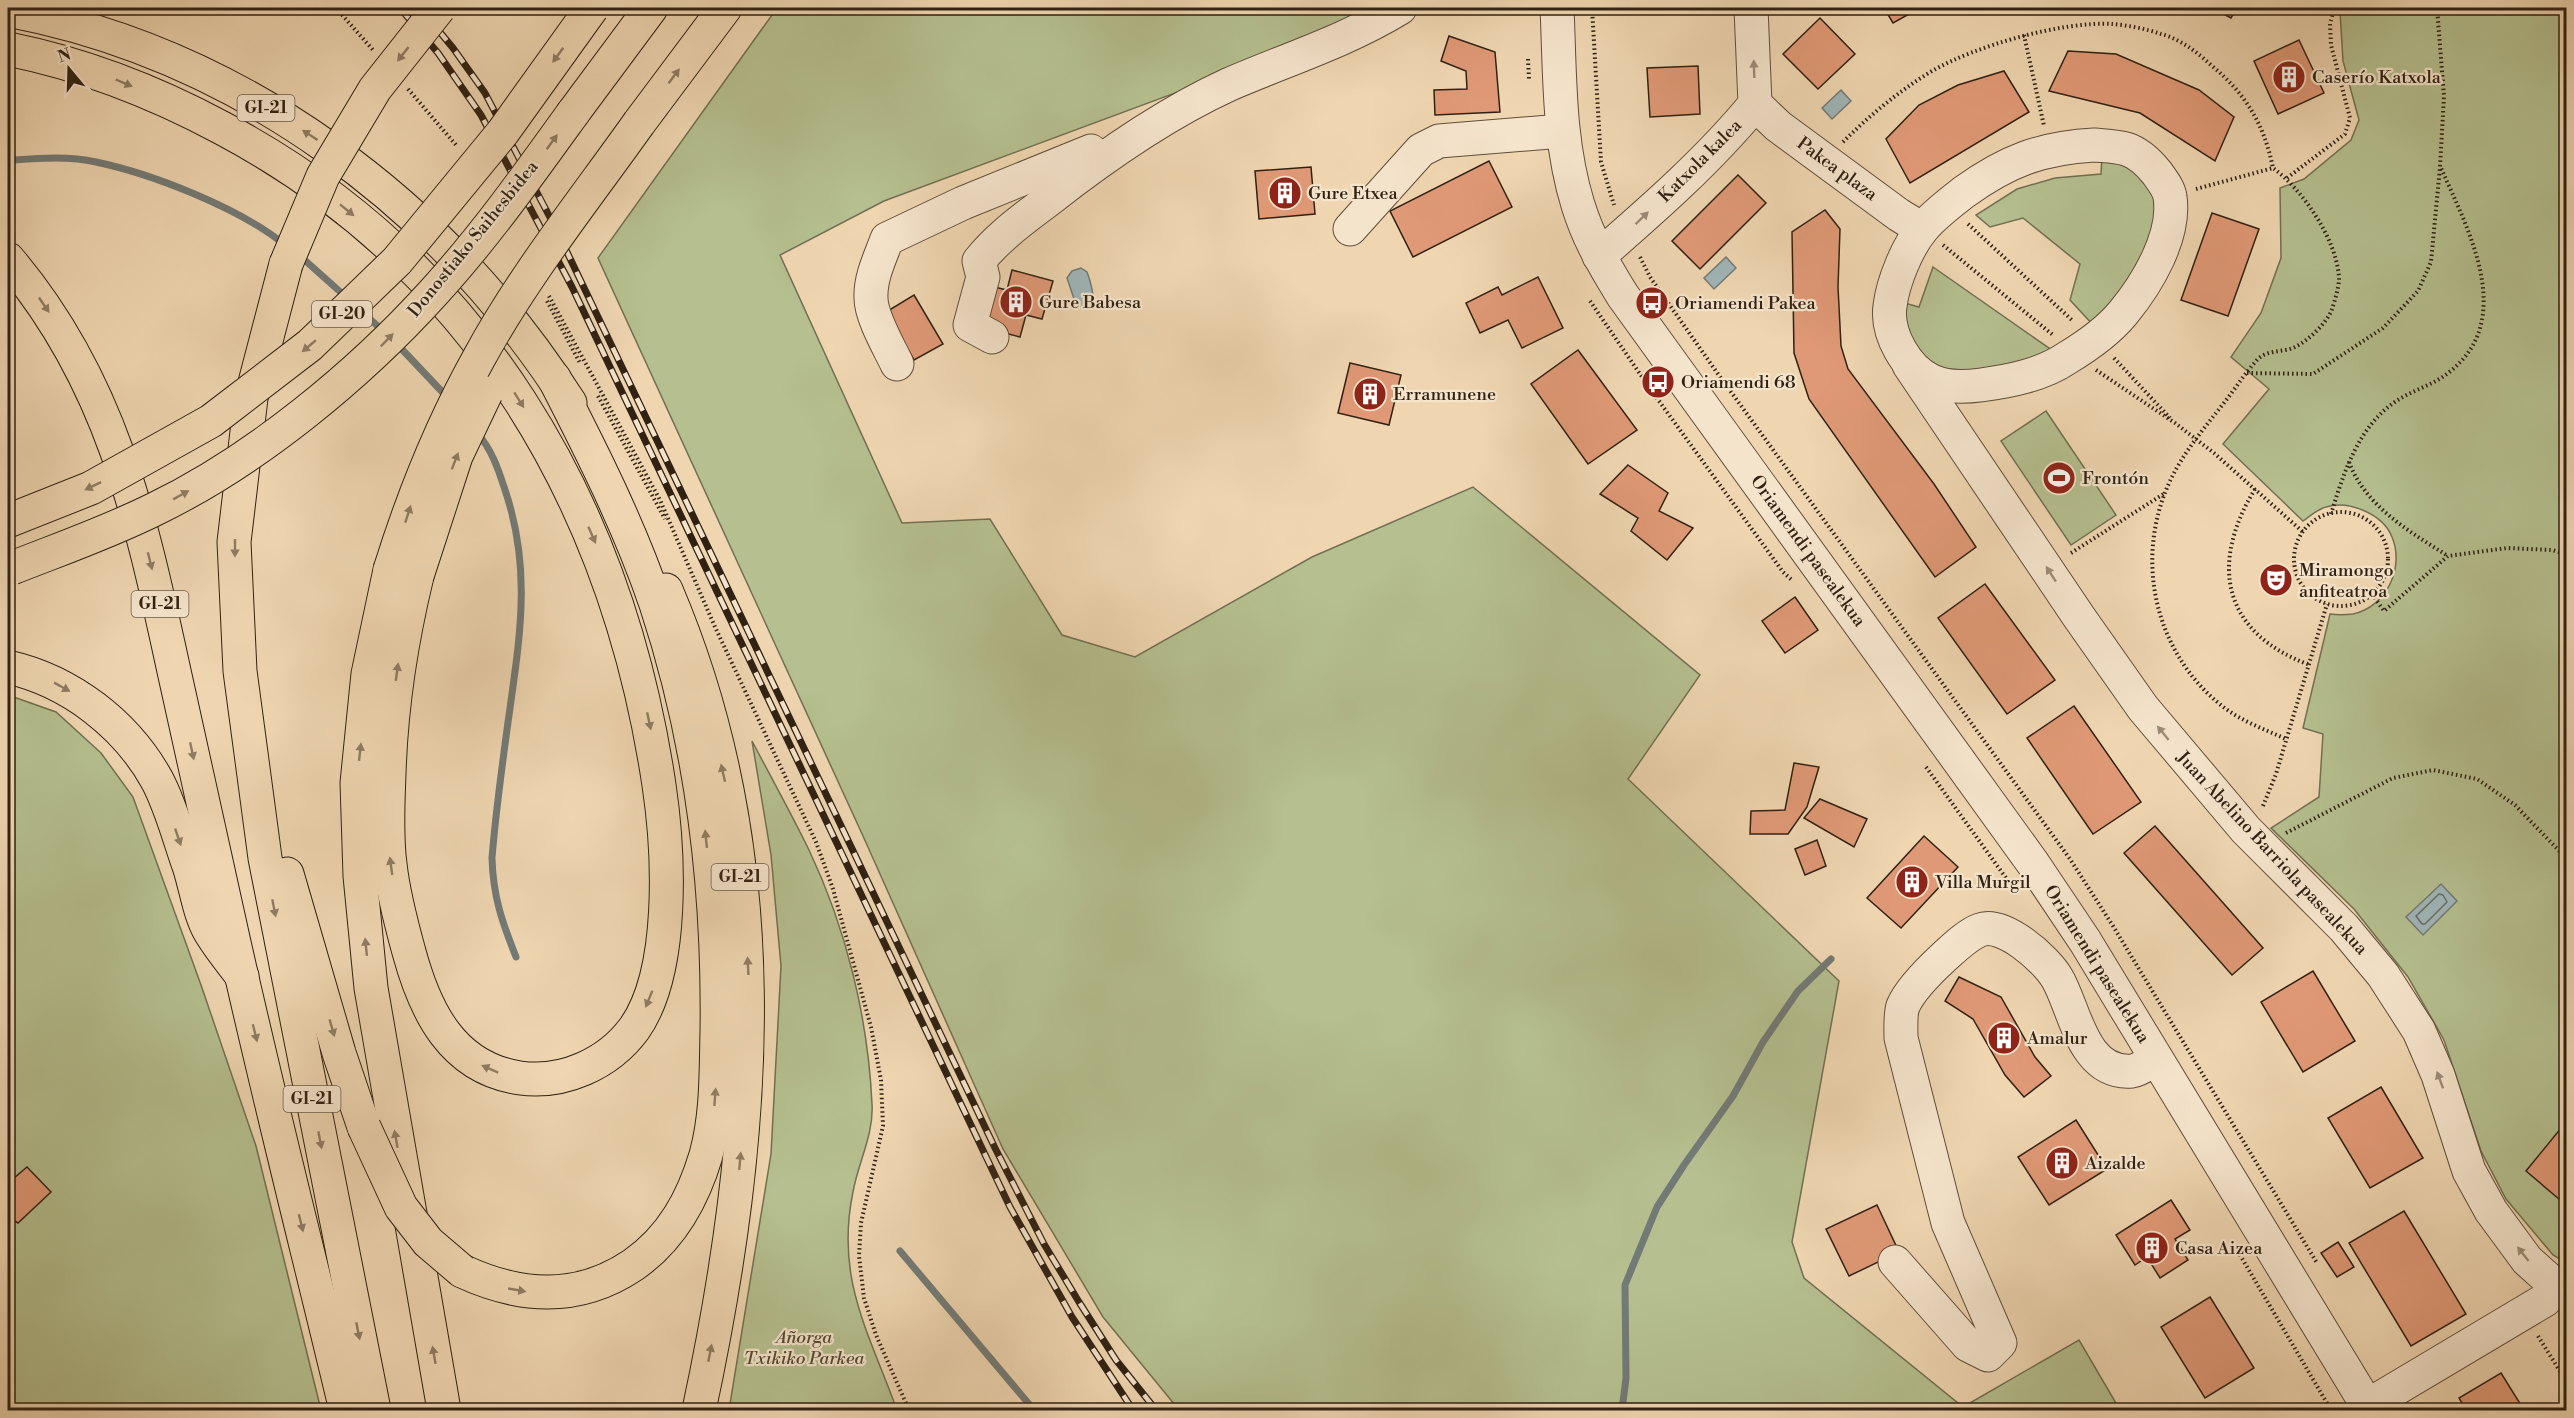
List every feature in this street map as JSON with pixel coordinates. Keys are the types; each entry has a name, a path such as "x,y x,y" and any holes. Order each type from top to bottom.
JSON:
{"main road":[{"name":"GI-21","path":"374,1410 264,858 240,671 234,543 251,398 286,264 323,176 375,89 439,8"},
{"name":"GI-20","path":"8,521 92,488 210,421 310,345 397,261 503,132 592,8"},
{"name":"Donostiako Saihesbidea","path":"10,569 155,509 215,476 288,426 370,357 434,292 507,203 651,8"},
{"path":"444,1410 370,988 360,876 357,783 368,674 404,573 433,520 456,456 499,365 639,123 725,8"},
{"name":"GI-21","path":"8,10 36,15 126,41 210,77 285,118 339,153 440,239 518,327 554,378 618,486 670,600 710,719 725,780 736,843 749,971 749,1036 745,1102 731,1230 699,1410"},
{"path":"8,49 111,77 188,110 264,150 319,187 370,228 413,267 454,311 489,353 567,482 594,540 618,603 638,673 652,736 661,801 666,869 660,961 651,997 643,1014 622,1043 591,1066 573,1073 554,1077 524,1078 494,1072 476,1062 460,1050 440,1027 424,1002 417,984 399,915 390,861 388,806 395,681 402,636 404,573"},
{"name":"GI-21","path":"8,259 32,288 68,343 94,392 116,444 132,494 156,584 242,976 346,1410"},
{"path":"256,788 282,854 339,1053 364,1127 401,1208 428,1242 462,1271 503,1288 546,1293 590,1285 627,1269 660,1244 684,1211 706,1155 716,1100 717,997 713,902 701,795 689,723 659,614 635,548 610,490 554,378"},
{"path":"8,668 50,680 83,699 110,721 132,745 157,780 209,930 242,976"}],"street":[{"path":"992,337 970,325 983,277 979,261 993,243 1082,173 1158,123 1229,85 1332,45 1400,8"},
{"name":"Oriamendi pasealekua","path":"1557,8 1563,130 1578,205 1599,256 1623,296 2032,862 2085,941 2369,1408"},
{"name":"Katxola kalea","path":"1599,256 1628,232 1731,133 1755,104 1751,8"},
{"name":"Pakea plaza","path":"1755,104 1778,126 1899,215 1922,229"},
{"path":"897,364 871,300 874,271 887,239 963,203 1158,123"},
{"path":"1350,229 1421,150 1439,141 1563,130"},
{"path":"2094,145 2126,149 2148,161 2170,195 2169,228 2144,283 2123,314 2084,346 2038,372 2008,381 1973,386 1953,386 1932,381 1909,365 1894,340 1889,309 1899,271 1922,229 1947,205 2005,166 2049,150 2094,145"},
{"name":"Juan Abelino Barriola pasealekua","path":"1909,365 2143,708 2247,830 2344,928 2383,975 2418,1031 2438,1075 2469,1170 2491,1211 2527,1260 2562,1290"},
{"name":"Oriamendi pasealekua","path":"1895,1262 1968,1345 1988,1355 2000,1343 1948,1223 1901,1038 1903,1006 1927,973 1956,945 1982,929 2004,930 2033,952 2057,977 2082,1040 2094,1056 2114,1068 2133,1071 2156,1059"},
{"path":"2369,1408 2562,1290"}],"path":[{"path":"1592,8 1601,162 1616,212 1628,232"},
{"path":"2287,178 2345,134 2350,118 2331,45 2330,24 2334,8"},
{"path":"2247,373 2313,374 2383,328 2418,291 2431,261 2440,167 2444,96 2436,8"},
{"path":"2024,35 2049,150"},
{"path":"2331,514 2349,462 2370,427 2392,404 2449,373 2470,349 2483,316 2484,284 2474,243 2440,167"},
{"path":"2170,195 2273,168"},
{"path":"1947,205 2084,346 2111,381 2175,423 2303,532"},
{"path":"1922,229 2084,346 2125,368 2175,423"},
{"path":"2349,462 2356,480 2374,502 2419,538 2448,556"},
{"path":"2255,489 2240,513 2230,541 2229,566 2232,594 2239,613 2252,630 2270,646 2291,658 2310,664"},
{"path":"2071,554 2166,493"},
{"path":"2346,513 2361,517 2374,525 2383,538 2387,552 2387,568 2382,582 2372,594 2358,603 2343,606 2326,604 2313,598 2303,587 2296,574 2294,560 2296,545 2303,532 2320,518 2331,514 2346,513"},
{"path":"2372,594 2384,611 2448,556 2507,548 2552,550 2566,554"},
{"path":"2260,813 2276,774 2326,604"},
{"path":"2282,835 2394,778 2433,770 2477,779 2514,805 2566,858"},
{"path":"8,1287 8,1312"}],"green space":[{"path":"777,8 1372,8 1318,40 884,201 780,255 902,523 990,519 1062,635 1135,657 1312,557 1473,487 1700,675 1628,779 1839,981 1792,1242 1804,1278 1963,1407 2079,1340 2120,1410 1179,1410 1103,1317 1003,1149 863,836 598,258"},
{"path":"2341,8 2566,8 2566,1263 2553,1255 2506,1199 2481,1151 2444,1040 2408,977 2354,909 2271,828 2319,797 2323,734 2303,728 2330,614 2353,614 2375,603 2390,584 2396,561 2392,537 2388,529 2373,516 2355,507 2335,505 2320,509 2303,521 2223,444 2269,389 2231,357 2261,313 2281,258 2280,188 2304,179 2351,140 2359,120 2343,61"},
{"path":"2102,156 2125,163 2156,193 2159,219 2150,252 2095,327 2070,300 2080,264 2023,218 1990,227 1976,215 2017,189 2055,178 2101,174"},
{"path":"1933,267 2056,353 2033,365 1950,376 1910,346 1901,302 1919,307"},
{"name":"Frontón","path":"2046,411 2116,515 2071,545 2001,441"},
{"path":"8,695 56,712 101,753 133,797 256,1146 321,1410 8,1410"},
{"name":"Añorga Txikiko Parkea","path":"752,741 802,836 822,880 844,942 860,1006 870,1071 872,1115 853,1192 848,1252 858,1304 866,1330 897,1410 729,1410 771,1154 781,966 771,855"}],"water":[{"path":"1841,90 1851,101 1832,119 1822,108"},
{"path":"1726,257 1736,268 1714,289 1704,278"},
{"path":"1081,268 1087,272 1094,299 1094,303 1086,308 1076,305 1067,278 1072,271"},
{"path":"2441,884 2457,901 2423,935 2406,917"}],"building":[{"path":"1884,8 1920,8 1893,23"},
{"path":"2212,8 2237,8 2231,18"},
{"path":"1820,18 1855,54 1818,89 1783,54"},
{"path":"1449,36 1495,52 1500,112 1435,115 1434,90 1467,89 1466,71 1441,61"},
{"name":"Caserío Katxola","path":"2299,40 2324,93 2278,114 2254,61"},
{"path":"2068,51 2116,54 2199,90 2234,117 2215,161 2140,113 2049,91"},
{"path":"1698,66 1700,114 1650,117 1647,68"},
{"path":"2004,71 2029,112 1910,183 1886,139 1919,105 1958,85"},
{"path":"1489,161 1512,207 1413,257 1390,211"},
{"name":"Gure Etxea","path":"1311,167 1315,214 1259,219 1255,171"},
{"path":"1738,175 1766,203 1700,269 1672,241"},
{"path":"1825,210 1840,229 1838,287 1841,346 1848,369 1934,484 1976,547 1935,577 1809,399 1794,353 1792,232"},
{"path":"2212,213 2259,229 2228,316 2181,300"},
{"name":"Gure Babesa","path":"1012,270 1053,281 1042,319 1026,315 1020,337 979,326 990,286 1007,290"},
{"path":"1538,277 1563,328 1522,348 1508,320 1480,333 1466,303 1498,287 1502,295"},
{"path":"914,295 943,344 914,360 886,312"},
{"path":"1578,350 1637,430 1588,464 1531,384"},
{"name":"Erramunene","path":"1350,363 1401,375 1389,425 1338,413"},
{"path":"1628,465 1668,493 1659,511 1693,528 1667,560 1631,531 1638,518 1600,494"},
{"path":"1985,584 2055,680 2007,714 1938,618"},
{"path":"1795,597 1818,630 1785,653 1762,621"},
{"path":"2074,706 2141,802 2093,834 2027,738"},
{"path":"1794,763 1819,767 1807,807 1788,834 1750,834 1751,811 1785,810"},
{"path":"1820,799 1867,819 1854,847 1804,818"},
{"path":"2155,826 2263,948 2232,975 2124,853"},
{"name":"Villa Murgil","path":"1924,836 1958,867 1901,928 1867,898"},
{"path":"1817,840 1826,866 1805,875 1795,849"},
{"path":"2313,971 2355,1041 2303,1072 2261,1002"},
{"name":"Amalur","path":"1959,977 2001,997 2035,1057 2051,1076 2024,1097 2005,1075 1973,1019 1945,1001"},
{"path":"2381,1087 2423,1158 2370,1188 2328,1118"},
{"name":"Aizalde","path":"2076,1120 2107,1169 2049,1205 2018,1157"},
{"path":"2566,1122 2566,1205 2526,1171"},
{"path":"27,1167 51,1192 18,1223 8,1217 8,1175 14,1178"},
{"name":"Casa Aizea","path":"2171,1200 2190,1230 2175,1239 2188,1260 2160,1278 2147,1257 2135,1265 2116,1235"},
{"path":"1877,1205 1899,1252 1849,1276 1826,1229"},
{"path":"2404,1211 2466,1314 2411,1346 2349,1243"},
{"path":"2338,1242 2354,1267 2337,1277 2321,1253"},
{"path":"2210,1297 2254,1368 2205,1398 2161,1327"},
{"path":"2501,1373 2524,1410 2466,1410 2459,1398"}],"waterway":[{"path":"14,160 76,159 119,167 220,205 284,244"},
{"path":"300,256 346,297"},
{"path":"358,308 383,331"},
{"path":"396,343 448,398"},
{"path":"478,434 494,459 504,487 518,543 521,570 518,651 492,858 499,909 516,957"},
{"path":"1622,1410 1626,1378 1625,1285 1657,1207 1733,1096 1763,1042 1798,991 1831,959"},
{"path":"900,1251 1034,1410"}],"railway":[{"path":"400,8 438,53 481,115 572,287 1010,1207 1072,1317 1133,1410"},
{"path":"420,8 453,48 485,93 555,227 995,1148 1044,1244 1116,1360 1156,1410"}],"place":[{"name":"Caserío Katxola","path":"2289,77"},
{"name":"Gure Etxea","path":"1285,193"},
{"name":"Gure Babesa","path":"1016,302"},
{"name":"Oriamendi Pakea","path":"1652,303"},
{"name":"Oriamendi 68","path":"1658,382"},
{"name":"Erramunene","path":"1370,394"},
{"name":"Frontón","path":"2059,478"},
{"name":"Miramongo anfiteatroa","path":"2276,580"},
{"name":"Villa Murgil","path":"1912,882"},
{"name":"Amalur","path":"2004,1038"},
{"name":"Aizalde","path":"2062,1163"},
{"name":"Casa Aizea","path":"2152,1248"}]}
